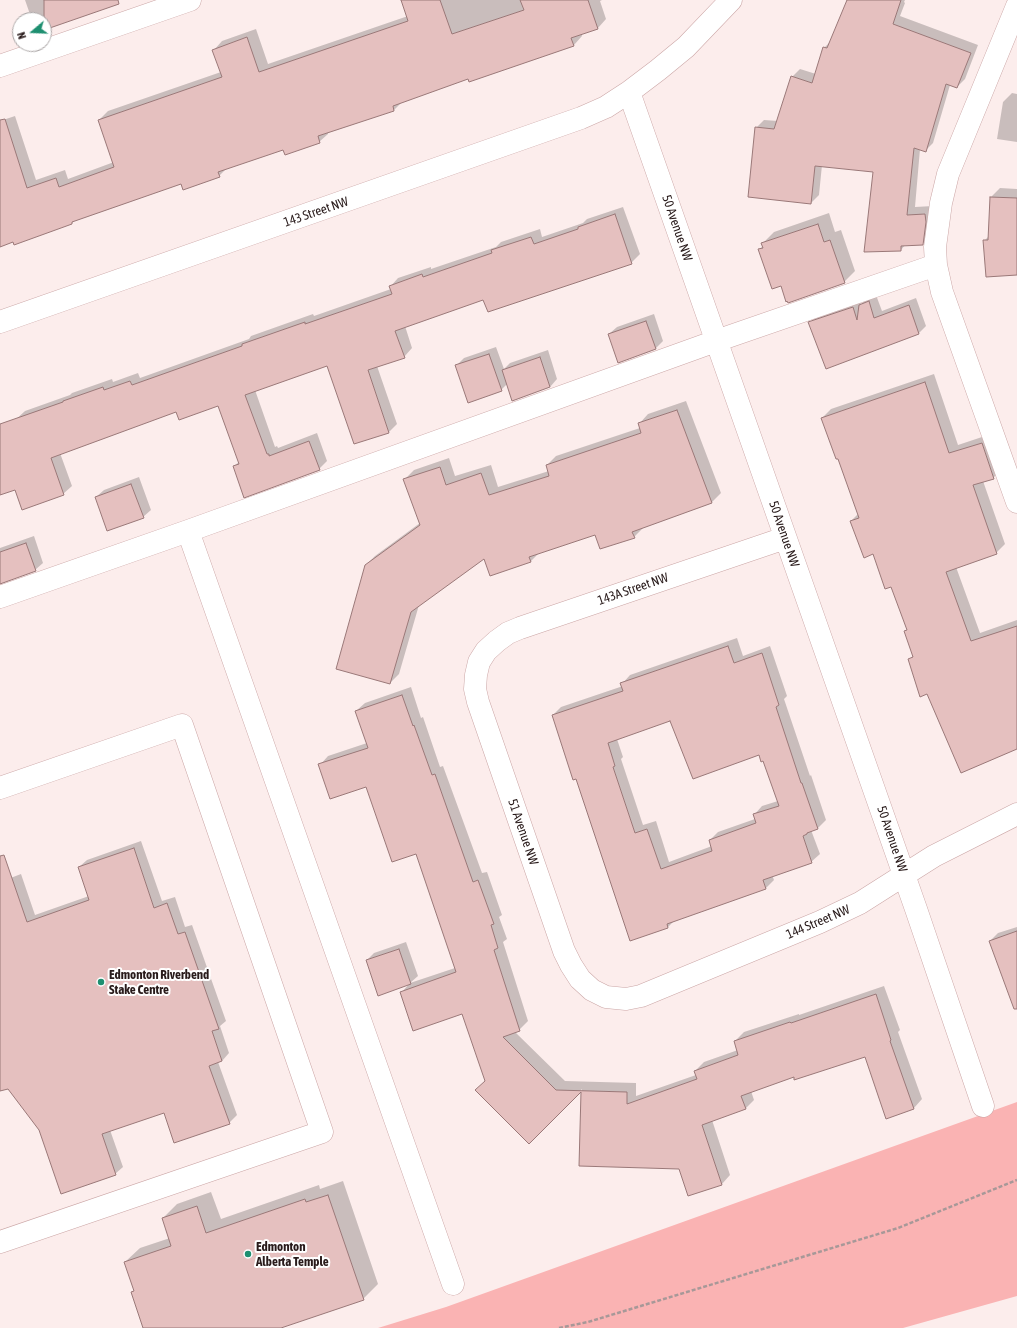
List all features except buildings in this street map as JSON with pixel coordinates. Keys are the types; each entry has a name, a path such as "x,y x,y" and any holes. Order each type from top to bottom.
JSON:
{"street":[{"path":"0,66 190,0"},
{"path":"629,92 686,46 731,0"},
{"path":"1017,6 948,174 941,203 937,231 936,265 942,292 1017,502"},
{"name":"143 Street NW","path":"0,322 569,123 606,107 629,92"},
{"name":"50 Avenue NW","path":"629,92 904,875 983,1106"},
{"path":"0,597 716,341 936,265"},
{"path":"188,531 452,1284"},
{"name":"143A Street NW","path":"486,651 508,633 520,628 785,538"},
{"name":"51 Avenue NW","path":"486,651 480,662 476,675 475,689 478,702 564,951 571,966 580,979 592,990 606,997"},
{"path":"0,788 182,725 322,1132 0,1242"},
{"name":"144 Street NW","path":"606,997 626,999 641,996 845,910 865,900 934,856 1017,814"}],"path":[{"path":"559,1328 588,1322 898,1228 1017,1180"}],"shaded area":[{"path":"1017,1102 1017,1296 903,1328 378,1328 446,1307"}],"place":[{"name":"Edmonton Riverbend Stake Centre","path":"101,982"},
{"name":"Edmonton Alberta Temple","path":"248,1254"}]}
